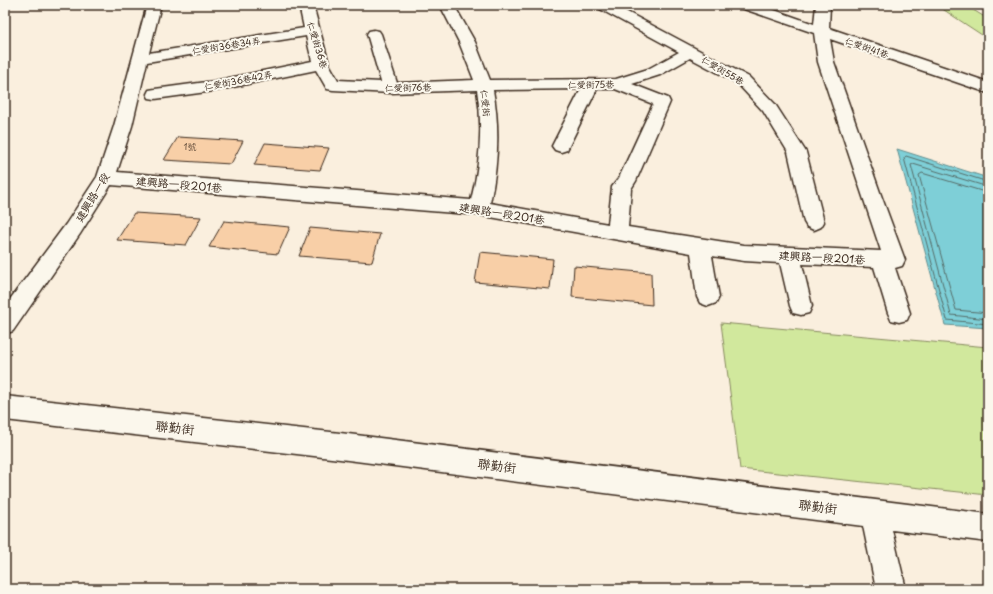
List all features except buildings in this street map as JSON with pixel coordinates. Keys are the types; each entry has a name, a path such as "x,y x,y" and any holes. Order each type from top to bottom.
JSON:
{"street":[{"name":"建興路一段","path":"5,324 73,229 106,178 123,126 154,5"},
{"name":"仁愛街36巷","path":"307,5 321,64 333,84"},
{"name":"仁愛街","path":"447,5 467,42 484,85 489,113 486,178 479,208"},
{"name":"仁愛街55巷","path":"603,5 743,80 769,108 797,152 814,222"},
{"name":"仁愛街41巷","path":"746,5 821,32 988,88"},
{"path":"823,5 821,32 826,62 871,195 889,260 899,313"},
{"name":"仁愛街36巷34弄","path":"139,59 312,31"},
{"path":"374,34 391,88"},
{"name":"仁愛街75巷","path":"484,85 617,84 654,72 690,52"},
{"name":"仁愛街36巷42弄","path":"154,94 214,86 321,64"},
{"name":"仁愛街76巷","path":"333,84 391,88 484,85"},
{"path":"617,84 662,102 627,181 622,187 617,233"},
{"path":"562,146 590,85"},
{"name":"建興路一段201巷","path":"106,178 479,208 617,233 744,253 889,260"},
{"path":"700,246 708,297"},
{"path":"789,255 801,306"},
{"name":"聯勤街","path":"5,408 340,446 988,528"},
{"path":"874,513 891,589"}],"green space":[{"path":"945,5 965,5 988,19 988,39 941,8"},
{"path":"721,323 988,347 988,495 740,469"}],"water":[{"path":"897,149 988,178 988,328 945,325"}]}
